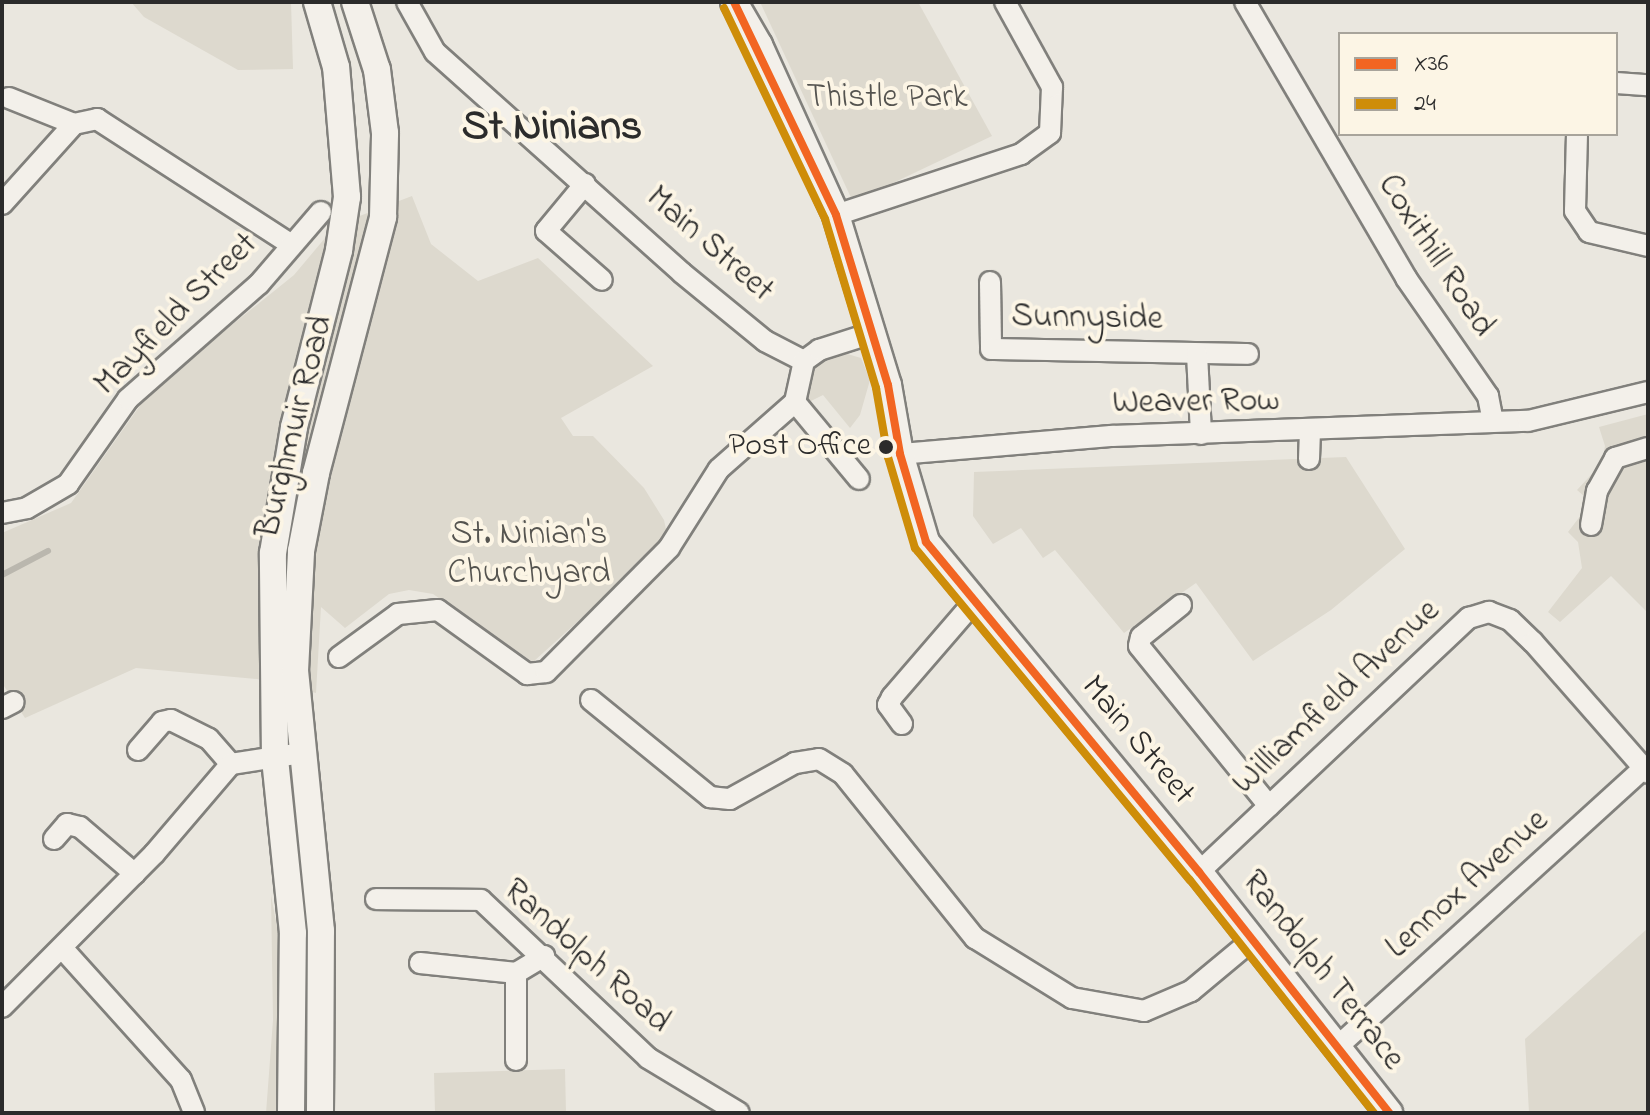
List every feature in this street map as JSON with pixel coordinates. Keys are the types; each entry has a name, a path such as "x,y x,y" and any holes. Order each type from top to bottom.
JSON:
{"main road":[{"name":"Burghmuir Road","path":"291,1113 293,933 275,759 273,553 294,427 339,250 347,197 336,67 317,2"},
{"name":"Burghmuir Road","path":"320,1113 321,931 295,671 301,551 316,473 383,217 383,117 377,70 355,2"},
{"name":"Main Street","path":"734,2 759,45 836,215 869,334 888,385 900,454 926,542 1199,872"},
{"name":"Randolph Terrace","path":"1199,872 1389,1113"}],"street":[{"name":"Main Street","path":"407,2 435,52 765,341 804,361"},
{"path":"836,215 1021,154 1050,133 1052,87 1005,2"},
{"name":"Coxithill Road","path":"1245,2 1406,278 1488,396 1493,421"},
{"path":"1618,83 1648,85"},
{"path":"9,98 74,124 97,119 289,243"},
{"path":"2,204 74,124"},
{"path":"1577,136 1575,211 1589,232 1648,246"},
{"path":"585,184 546,231 602,280"},
{"name":"Mayfield Street","path":"2,513 27,508 68,484 128,399 259,284 285,256 289,243 321,212"},
{"name":"Sunnyside","path":"990,282 991,349 1248,354"},
{"path":"339,657 398,614 417,608 438,610 527,674 546,672 669,548 719,469 795,402 804,361 819,350 869,334"},
{"path":"1197,354 1201,434"},
{"name":"Weaver Row","path":"900,454 1061,439 1310,433 1528,421 1648,392"},
{"path":"795,402 859,479"},
{"path":"1309,459 1310,433"},
{"path":"1591,525 1597,491 1615,458 1648,448"},
{"path":"902,724 888,705 892,697 975,601"},
{"path":"1181,605 1141,637 1139,646 1269,806"},
{"name":"Williamfield Avenue","path":"1199,872 1469,618 1489,612 1510,620 1533,642 1646,770"},
{"path":"591,700 710,797 730,799 795,763 819,759 843,774 975,938 1072,998 1144,1011 1191,991 1251,941"},
{"path":"138,750 162,722 171,720 209,739 231,764"},
{"path":"2,1007 135,874 231,764 301,753"},
{"name":"Lennox Avenue","path":"1336,1048 1646,770"},
{"path":"54,839 67,824 80,827 135,874"},
{"name":"Randolph Road","path":"376,899 481,900 544,956 648,1058 713,1106 739,1113"},
{"path":"63,949 181,1080 194,1113"},
{"path":"420,963 516,973 544,956"},
{"path":"516,973 516,1060"}],"shaded area":[{"path":"131,2 291,2 293,69 238,70 144,17"},
{"name":"Thistle Park","path":"760,2 918,2 992,136 853,202"},
{"path":"412,196 431,244 478,281 538,258 653,366 561,418 573,436 593,436 644,488 664,520 667,534 659,548 533,662 433,594 409,590 389,594 345,628 321,607 316,693 257,679 136,668 25,718 2,683 2,533 71,503 151,390 294,275 336,225"},
{"path":"837,351 861,358 870,380 860,415 850,428 823,395 809,402 807,393 815,360"},
{"path":"1648,414 1648,613 1611,576 1560,622 1548,612 1582,568 1578,542 1568,532 1591,502 1577,490 1602,463 1605,446 1599,427"},
{"path":"1346,457 1405,549 1331,610 1253,661 1196,583 1124,633 1055,550 1043,558 1021,528 993,544 973,516 974,472"},
{"path":"271,895 280,943 280,1113 266,1113 273,1020"},
{"path":"1648,928 1648,1113 1529,1113 1525,1039"},
{"path":"565,1069 566,1113 435,1113 434,1073"}],"waterway":[{"path":"2,575 48,551"}],"transit line":[{"name":"X36","path":"734,2 836,215 888,385 900,454 926,542 1199,872 1389,1113"},
{"name":"24","path":"724,8 825,219 876,388 888,457 915,548 1190,880 1374,1113"}],"place":[{"name":"Post Office","path":"886,447"}],"district":[{"name":"St Ninians","path":"552,128"}],"park label":[{"name":"St. Ninian's Churchyard","path":"529,554"}]}
